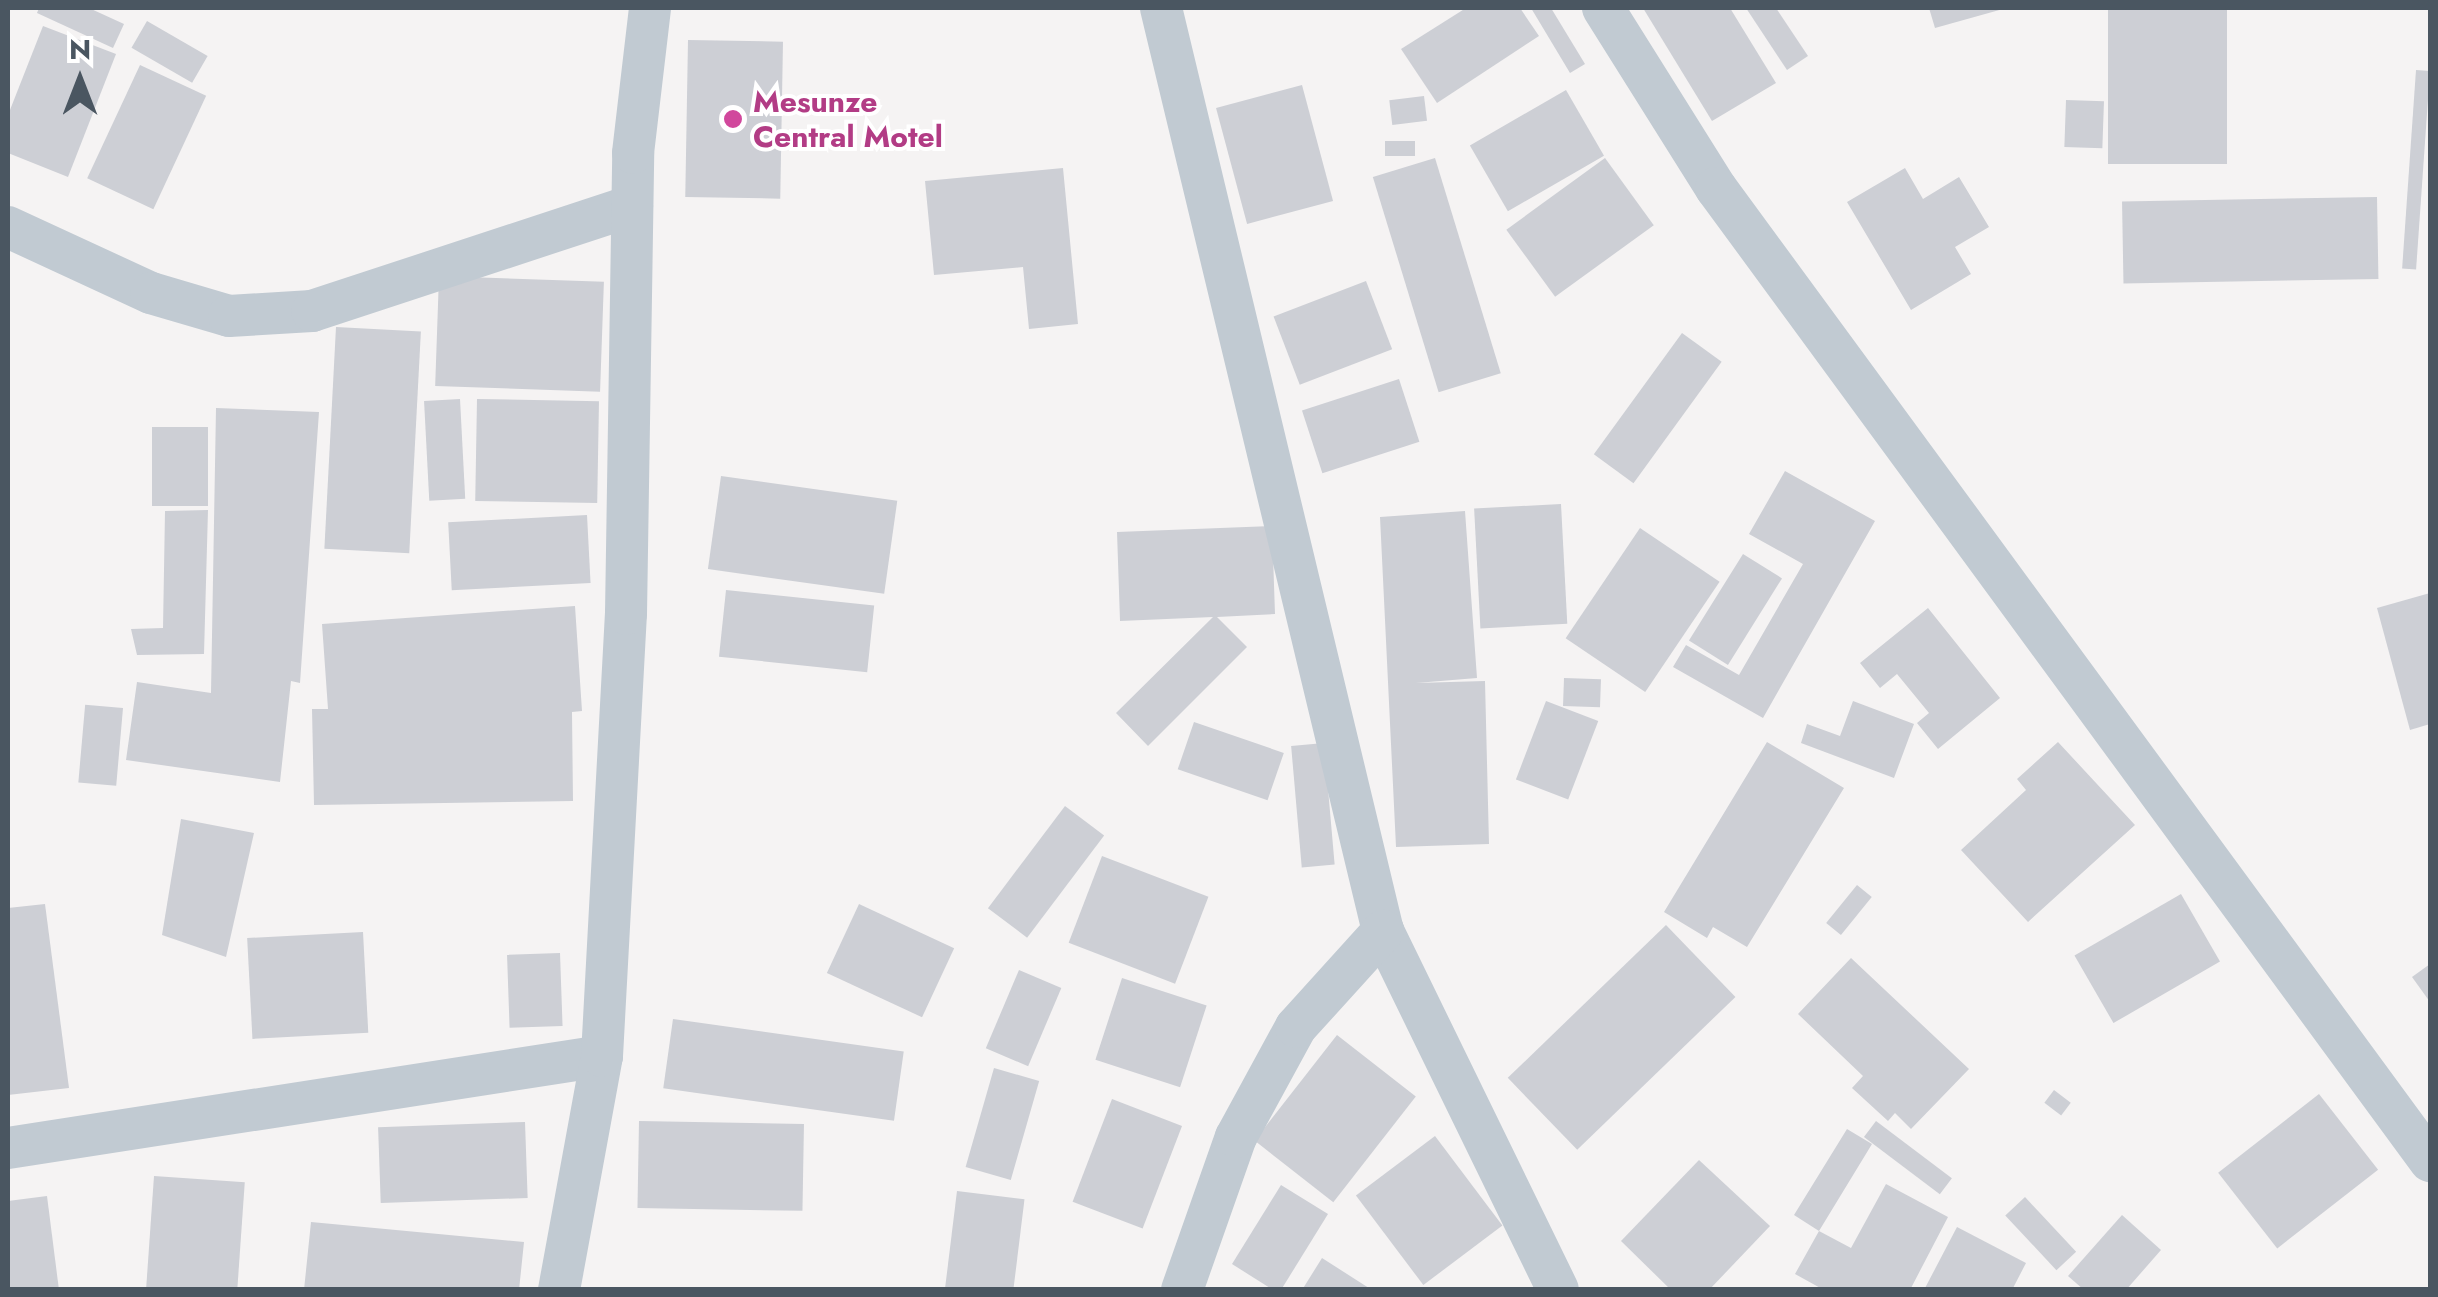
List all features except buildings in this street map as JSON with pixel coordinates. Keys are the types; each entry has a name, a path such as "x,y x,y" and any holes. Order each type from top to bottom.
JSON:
{"street":[{"path":"559,1290 602,1056 626,614 632,206 650,8"},
{"path":"1161,8 1383,930 1558,1290"},
{"path":"1603,8 1716,188 2430,1161"},
{"path":"8,227 150,293 229,316 312,310 632,206"},
{"path":"1182,1290 1236,1137 1296,1027 1383,930"},
{"path":"8,1148 602,1056"}],"place":[{"name":"Mesunze Central Motel","path":"733,119"}]}
